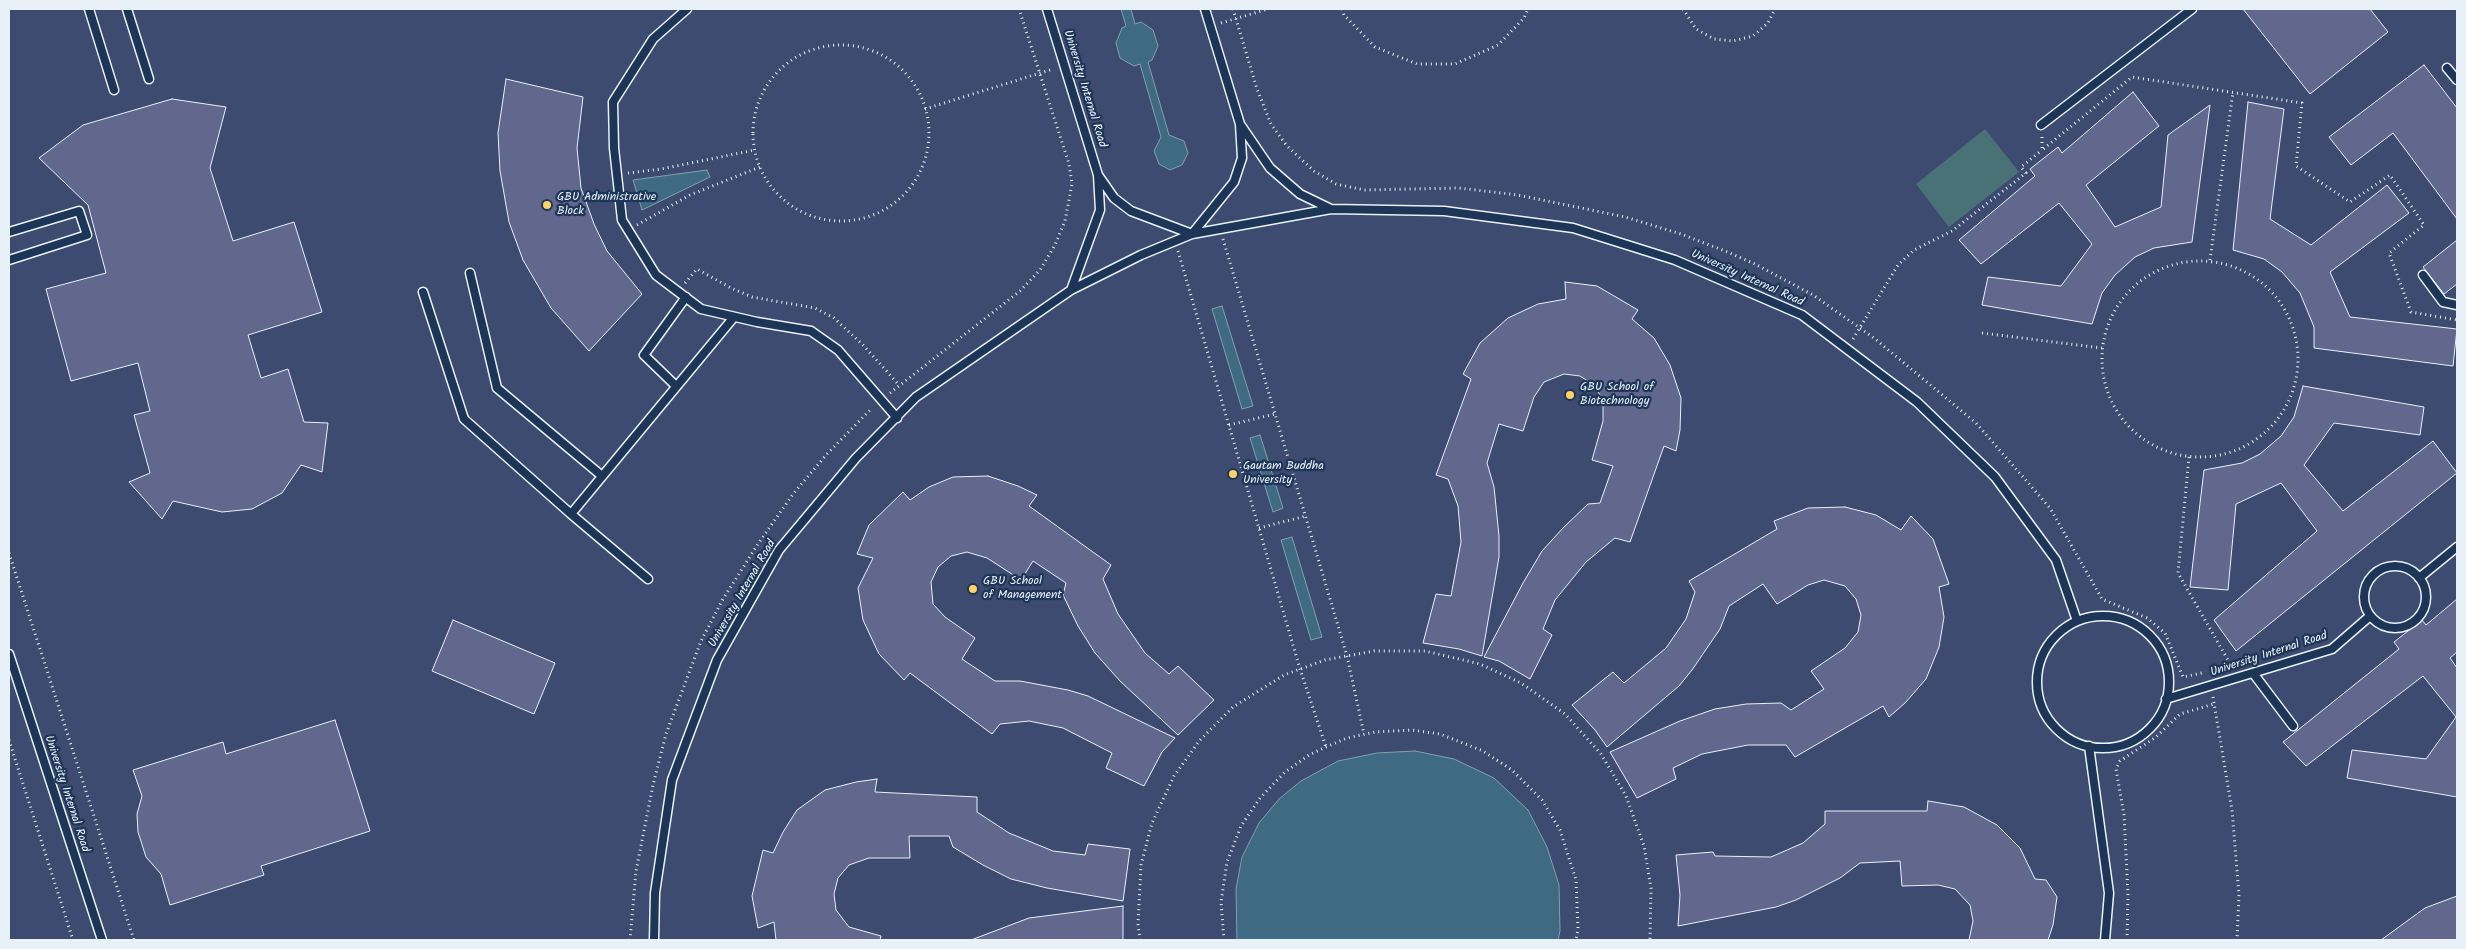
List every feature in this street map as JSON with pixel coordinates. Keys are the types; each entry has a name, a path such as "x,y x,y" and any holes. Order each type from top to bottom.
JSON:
{"lane":[{"path":"89,9 114,90"},
{"path":"127,9 149,79"},
{"path":"686,9 653,38 613,102 622,220 656,275 701,309 811,331 838,350 897,418"},
{"name":"University Internal Road","path":"1047,9 1098,175 1100,210 1071,290"},
{"path":"1192,234 1234,182 1242,158 1240,124 1205,9"},
{"path":"2041,125 2192,9"},
{"path":"2447,68 2457,80"},
{"name":"University Internal Road","path":"1240,124 1270,168 1300,194 1331,209"},
{"name":"University Internal Road","path":"1098,175 1114,198 1131,211 1192,234"},
{"name":"University Internal Road","path":"654,940 655,893 672,780 717,660 779,550 856,458 916,397 1071,290 1141,255 1192,234 1331,209 1444,211 1573,228 1675,260 1802,315 1917,402 1995,477 2056,560 2077,620"},
{"path":"9,232 80,211 87,235 9,260"},
{"path":"470,273 497,388 602,476"},
{"path":"2422,275 2443,302 2457,305"},
{"path":"423,292 464,419 648,579"},
{"path":"676,386 644,354 686,297"},
{"path":"571,514 734,317"},
{"path":"2419,578 2457,547"},
{"path":"2398,566 2412,571 2419,578 2424,589 2425,601 2420,614 2413,622 2400,628 2391,628 2379,624 2370,616 2365,605 2364,593 2368,582 2376,573 2386,567 2398,566"},
{"path":"2099,615 2128,620 2151,636 2164,656 2169,682 2164,708 2152,727 2128,744 2107,749 2077,744 2056,729 2041,708 2036,686 2041,657 2060,631 2077,620 2099,615"},
{"name":"University Internal Road","path":"2166,699 2332,649 2370,616"},
{"name":"University Internal Road","path":"9,654 102,940"},
{"path":"2253,673 2293,726"},
{"path":"2089,746 2109,893 2105,940"}],"path":[{"path":"1234,9 1257,89 1271,124 1288,146 1314,171 1336,184 1364,190 1459,188 1518,195 1625,217 1681,234 1755,264 1813,295 1860,328 1976,423 2050,508 2102,599 2147,618 2165,634 2183,678 2208,672 2232,810 2239,895 2237,940"},
{"path":"1211,26 1268,9"},
{"path":"1342,9 1344,15 1375,47 1417,64 1455,64 1498,45 1524,18 1528,9"},
{"path":"1683,9 1696,29 1714,38 1733,41 1753,36 1768,23 1775,9"},
{"path":"832,45 867,48 897,64 919,90 930,124 927,157 910,189 885,211 851,222 816,219 786,203 762,173 755,150 753,143 756,108 772,77 797,56 832,45"},
{"path":"925,109 1065,65"},
{"path":"1847,349 1898,264 1914,250 1952,231 2026,173 2021,167 2132,77 2302,102 2296,166 2350,202 2390,174 2424,225 2389,253 2411,312 2457,320"},
{"path":"2210,260 2233,92"},
{"path":"2041,125 2042,150"},
{"path":"617,174 661,169 755,150"},
{"path":"628,230 690,195 760,167"},
{"path":"1220,229 1348,656 1364,734"},
{"path":"1175,241 1300,669 1326,747"},
{"path":"2210,260 2246,271 2276,297 2294,331 2298,370 2286,407 2261,436 2229,453 2189,457 2152,446 2123,421 2104,383 2102,348 2114,310 2138,282 2170,264 2210,260"},
{"path":"1982,333 2102,348"},
{"path":"1229,425 1275,414"},
{"path":"2189,457 2178,573 2228,660 2233,679"},
{"path":"1259,528 1306,516"},
{"path":"9,552 134,940"},
{"path":"1140,940 1138,924 1141,865 1152,823 1174,776 1200,740 1233,708 1284,675 1325,660 1374,650 1425,652 1480,664 1520,683 1564,714 1601,754 1626,796 1646,854 1651,888 1650,940"},
{"path":"2127,940 2128,894 2124,815 2116,768 2120,761 2156,737 2180,714 2214,704"},
{"path":"1224,940 1221,902 1227,862 1241,826 1260,798 1285,772 1309,755 1326,747 1347,738 1364,734 1412,730 1440,734 1483,751 1512,770 1542,800 1560,830 1576,880 1578,929 1576,940"},
{"path":"9,740 73,940"}],"shaded area":[{"name":"Gautam Buddha University","path":"9,9 2457,9 2457,940 9,940"},
{"path":"1121,9 1131,9 1135,24 1141,22 1153,30 1158,46 1152,60 1148,62 1169,135 1184,141 1188,153 1182,165 1170,170 1159,164 1154,151 1161,137 1140,64 1134,66 1120,58 1116,43 1122,28 1126,26"},
{"path":"707,170 710,177 642,210 633,180"},
{"path":"1222,306 1253,406 1242,409 1212,309"},
{"path":"1260,435 1283,508 1273,512 1250,438"},
{"path":"1292,537 1322,637 1311,640 1281,540"},
{"path":"1415,751 1454,759 1494,778 1528,810 1547,847 1559,885 1560,931 1558,940 1237,940 1236,889 1242,857 1259,823 1279,799 1301,781 1338,761 1377,753"}],"green space":[{"path":"1985,129 2019,172 1949,227 1916,184"}],"building":[{"path":"2243,9 2370,9 2388,32 2310,94"},
{"path":"2424,65 2457,108 2457,219 2393,133 2351,165 2329,137"},
{"name":"GBU Administrative Block","path":"506,79 583,97 577,148 581,188 594,224 607,251 642,294 589,351 551,308 523,260 509,222 500,171 498,133"},
{"path":"2133,92 2159,126 2086,185 2115,227 2161,207 2168,135 2210,105 2192,242 2154,248 2135,257 2115,275 2102,293 2092,324 1982,305 1988,277 2061,286 2092,244 2059,203 1981,264 1959,240 2035,176 2030,169 2058,147 2062,153"},
{"path":"172,99 226,107 210,168 233,241 294,222 322,312 248,335 261,378 288,369 304,422 328,423 322,472 301,465 282,493 252,509 222,512 173,501 162,519 129,482 150,473 134,415 150,411 138,363 71,381 46,289 106,273 88,205 39,158 83,125"},
{"path":"2248,102 2284,109 2270,219 2311,245 2387,185 2409,213 2330,272 2350,317 2457,329 2453,366 2314,348 2314,327 2300,293 2282,272 2264,259 2233,250"},
{"path":"2457,240 2457,284 2444,294 2423,267"},
{"path":"1565,282 1597,286 1638,310 1632,319 1654,338 1670,365 1681,398 1680,430 1676,451 1664,446 1630,542 1615,538 1586,562 1555,600 1543,629 1552,635 1530,679 1499,661 1484,657 1542,551 1588,504 1600,503 1613,466 1592,460 1603,421 1603,400 1594,385 1580,376 1564,374 1544,382 1534,397 1523,431 1499,424 1487,463 1494,487 1499,557 1482,656 1459,649 1423,643 1436,594 1451,596 1461,542 1458,506 1448,479 1436,475 1471,379 1463,374 1480,343 1508,318 1538,304 1566,299"},
{"path":"2303,386 2424,407 2420,435 2334,423 2304,465 2343,511 2433,441 2457,473 2236,651 2214,620 2317,531 2281,483 2236,504 2228,590 2190,587 2204,470 2242,463 2260,454 2281,436 2294,417"},
{"path":"988,476 1018,486 1037,495 1029,506 1111,565 1103,579 1118,614 1145,653 1169,674 1178,666 1214,700 1178,735 1120,681 1095,653 1078,626 1063,595 1066,583 1033,561 1021,580 987,558 967,552 951,556 938,567 931,582 933,604 945,617 975,638 962,659 995,681 1020,681 1068,690 1088,696 1175,738 1162,752 1144,786 1106,768 1112,753 1063,728 1029,721 1000,724 992,734 910,673 904,680 879,654 863,620 858,588 873,558 857,554 869,525 903,492 910,500 929,487 953,477"},
{"path":"1845,507 1876,515 1901,530 1911,516 1933,539 1949,584 1939,587 1944,617 1939,647 1926,679 1905,703 1889,717 1883,706 1795,757 1786,745 1748,745 1702,754 1673,768 1676,779 1637,798 1610,752 1680,721 1715,709 1746,704 1781,703 1791,710 1824,689 1811,671 1845,648 1858,632 1861,615 1856,599 1845,586 1824,580 1808,585 1777,604 1763,584 1729,606 1720,629 1679,686 1607,747 1595,730 1572,705 1613,672 1624,683 1666,648 1686,619 1695,592 1689,581 1777,529 1774,521 1808,508"},
{"path":"2457,599 2457,652 2450,658 2457,668 2457,797 2347,778 2352,750 2426,759 2456,717 2423,676 2306,766 2283,742 2399,649 2394,642 2422,620 2426,625"},
{"path":"453,620 555,663 534,714 432,671"},
{"path":"335,720 370,831 261,866 264,875 170,905 161,874 146,857 138,832 137,814 142,796 133,770 223,742 226,754"},
{"path":"877,779 875,792 977,797 977,812 1009,833 1053,851 1085,855 1088,844 1130,849 1123,901 1047,888 1011,879 953,847 949,836 909,836 910,858 869,858 849,865 838,878 834,894 836,910 849,927 881,936 880,940 776,940 774,922 758,928 752,896 763,850 773,853 783,832 797,810 825,790"},
{"path":"1928,801 1964,807 1997,825 2020,848 2035,879 2046,880 2057,897 2053,925 2048,940 1969,940 1973,921 1970,905 1955,889 1938,885 1902,886 1900,861 1860,863 1840,878 1796,900 1776,907 1678,926 1680,895 1676,855 1713,852 1715,856 1771,857 1803,843 1825,824 1825,811 1927,811"},
{"path":"2457,896 2457,940 2381,940 2425,908"},
{"path":"1123,906 1123,940 971,940 1029,918"}],"place":[{"name":"GBU Administrative Block","path":"547,205"},
{"name":"GBU School of Biotechnology","path":"1570,395"},
{"name":"Gautam Buddha University","path":"1233,474"},
{"name":"GBU School of Management","path":"973,589"}]}
